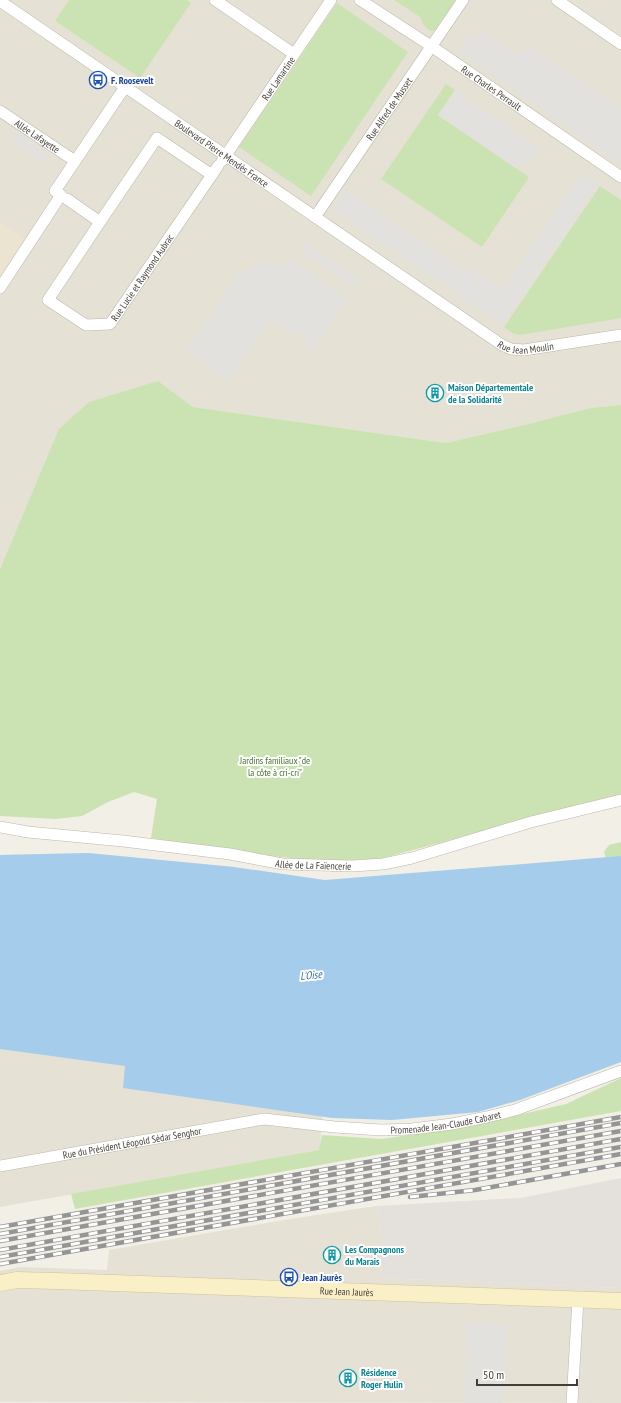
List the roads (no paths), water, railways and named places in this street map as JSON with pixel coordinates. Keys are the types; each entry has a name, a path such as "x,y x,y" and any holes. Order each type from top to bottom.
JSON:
{"street":[{"path":"215,0 294,54"},
{"name":"Rue Lamartine","path":"222,161 331,0"},
{"name":"Rue Charles Perrault","path":"360,0 431,46 621,177"},
{"name":"Rue Alfred de Musset","path":"315,217 463,0"},
{"path":"557,0 621,44"},
{"name":"Boulevard Pierre Mendès France","path":"0,1 125,87 222,161 315,217 443,304"},
{"path":"0,288 61,195 56,191 125,87"},
{"name":"Allée Lafayette","path":"0,111 75,162"},
{"name":"Rue Lucie et Raymond Aubrac","path":"212,175 157,138 48,300 86,325 110,324 222,161"},
{"path":"67,199 100,222"},
{"name":"Rue Jean Moulin","path":"443,304 502,345 518,350 621,335"},
{"name":"Allée de La Faïencerie","path":"0,827 28,832 124,841 230,854 283,864 352,866 383,864 412,858 531,822 621,800"},
{"name":"Promenade Jean-Claude Cabaret","path":"264,1119 368,1129 412,1129 475,1120 504,1113 543,1101 621,1071"},
{"name":"Rue du Président Léopold Sédar Senghor","path":"0,1166 264,1119"},
{"name":"Rue Jean Jaurès","path":"0,1283 17,1280 56,1281 621,1301"},
{"path":"572,1403 578,1299"}],"water":[{"name":"L'Oise","path":"88,853 234,867 325,880 621,856 621,1062 520,1100 478,1112 392,1120 332,1118 123,1088 125,1066 0,1049 0,855"}],"railway":[{"path":"0,1227 621,1117"},
{"path":"0,1234 621,1123"},
{"path":"0,1241 621,1131"},
{"path":"0,1250 621,1139"},
{"path":"0,1257 621,1147"},
{"path":"0,1264 621,1154"},
{"path":"410,1197 475,1190 621,1164"}],"place":[{"name":"F. Roosevelt","path":"98,80"},
{"name":"Maison Départementale de la Solidarité","path":"435,393"},
{"name":"Les Compagnons du Marais","path":"332,1255"},
{"name":"Jean Jaurès","path":"289,1277"},
{"name":"Résidence Roger Hulin","path":"348,1378"}],"park label":[{"name":"Jardins familiaux \"de la côte à cri-cri\"","path":"275,766"}]}
